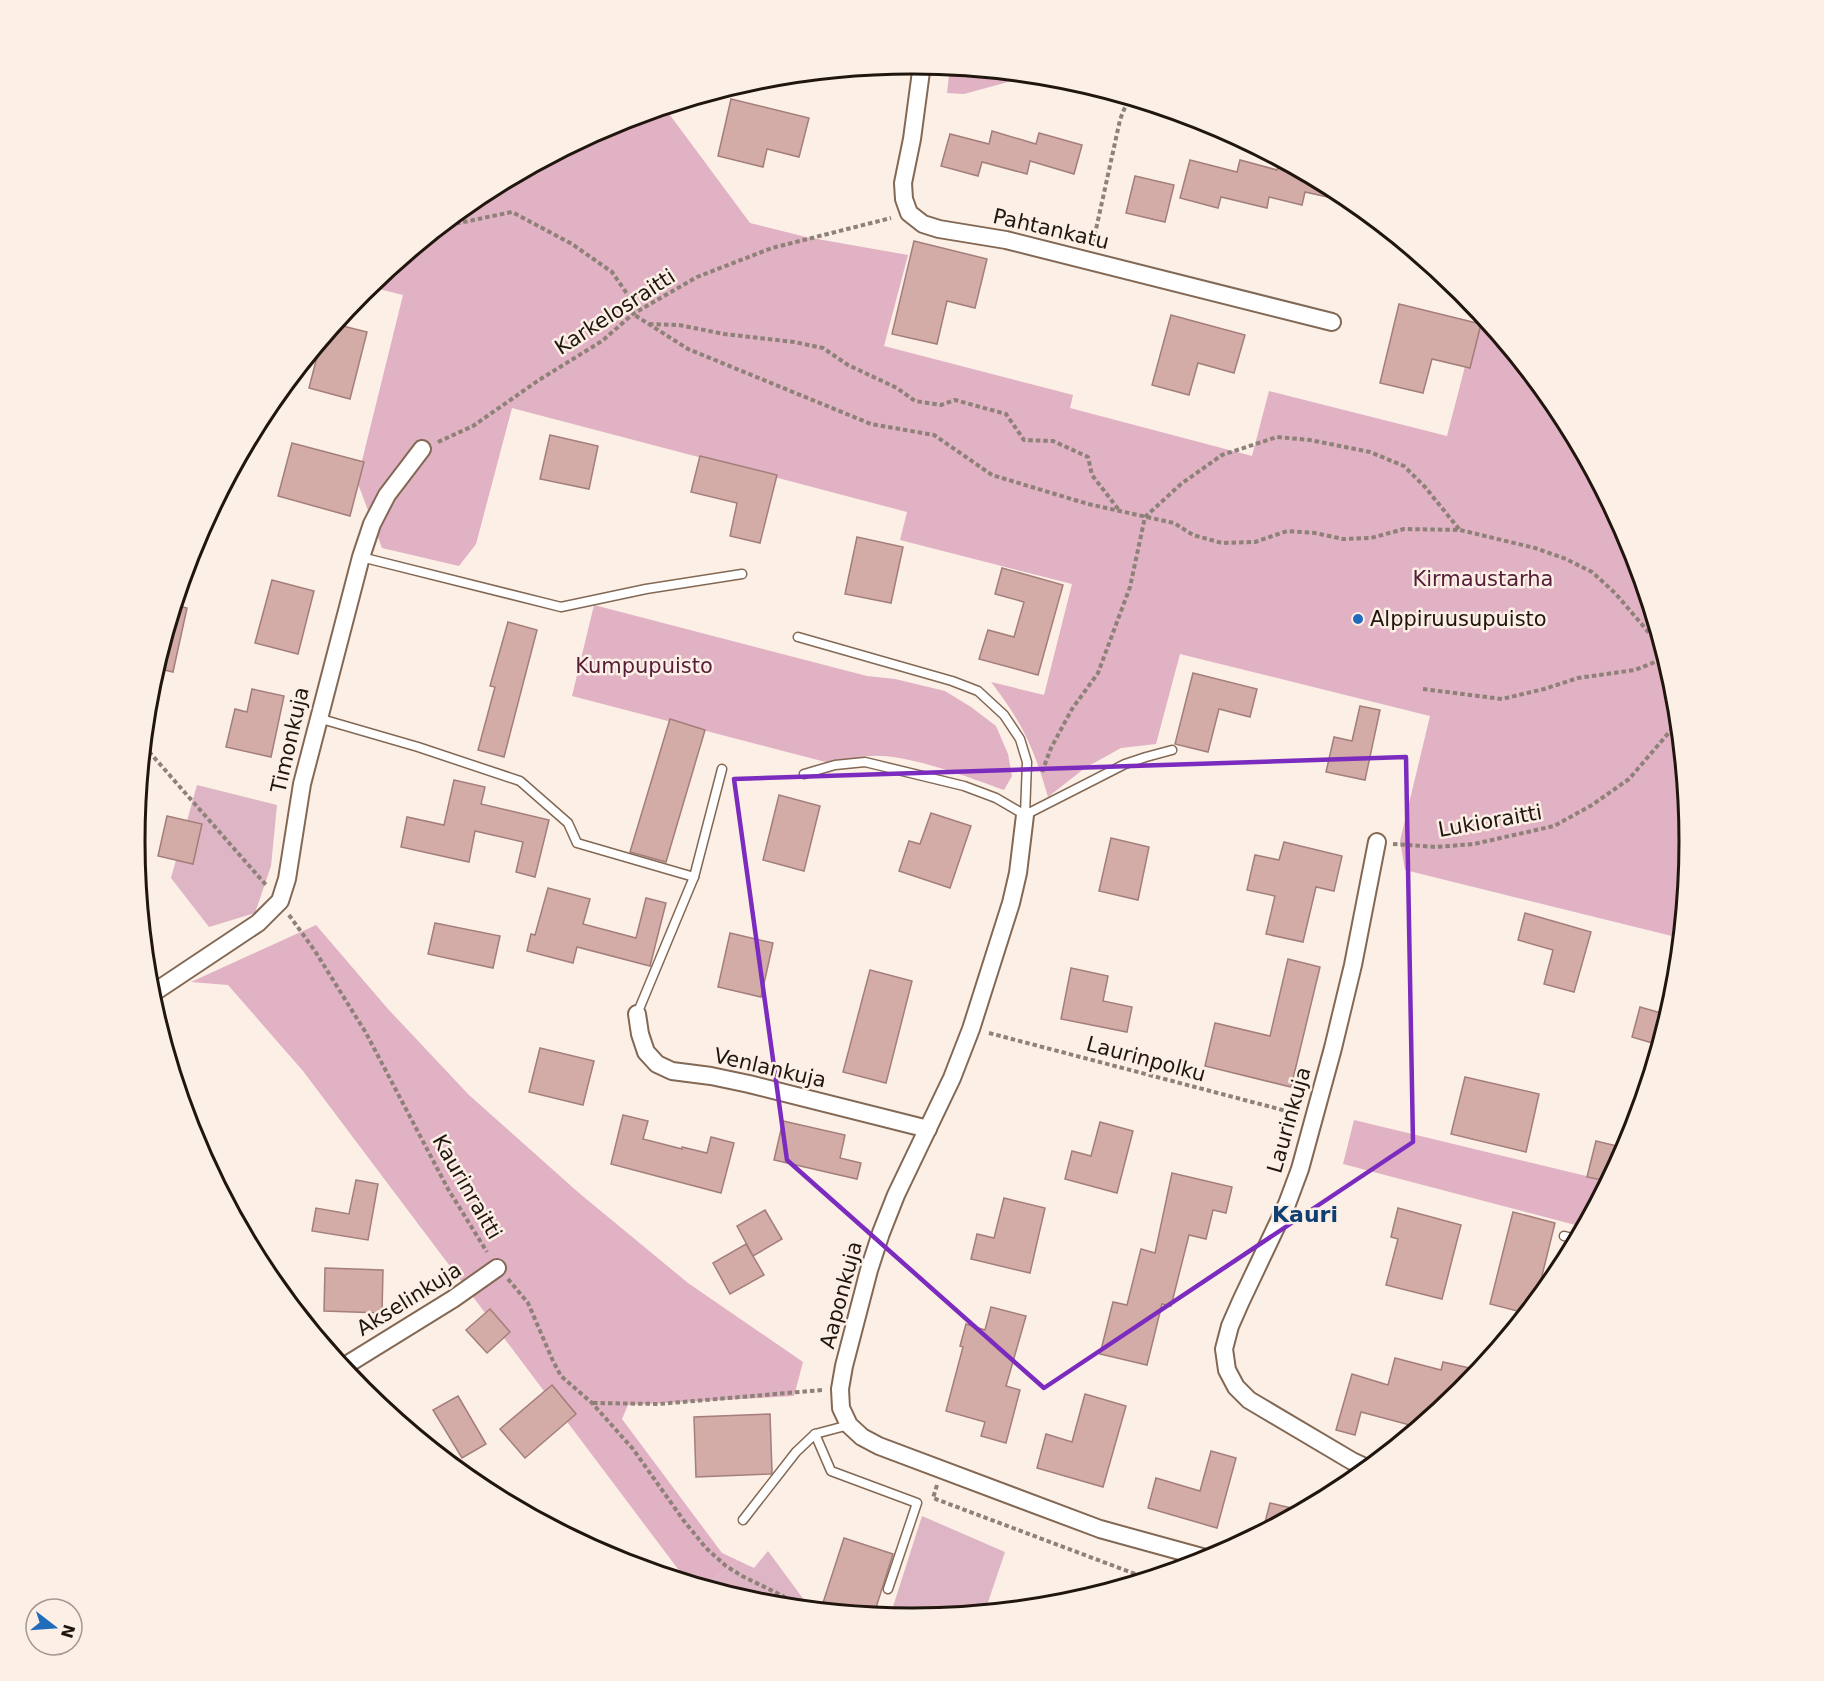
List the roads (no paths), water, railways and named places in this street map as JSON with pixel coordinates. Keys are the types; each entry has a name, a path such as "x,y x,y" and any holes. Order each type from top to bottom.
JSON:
{"street":[{"name":"Pahtankatu","path":"921,74 912,139 903,183 904,199 909,213 923,224 939,229 1006,240 1332,322"},
{"name":"Timonkuja","path":"160,988 258,923 280,901 287,879 302,784 361,556 372,524 387,495 422,450"},
{"name":"Aaponkuja","path":"849,1425 841,1408 840,1389 869,1270 896,1196 952,1078 971,1029 1011,903 1018,873 1025,815"},
{"name":"Laurinkuja","path":"1358,1464 1250,1400 1236,1387 1227,1370 1224,1349 1240,1301 1287,1204 1300,1169 1353,965 1377,842"},
{"name":"Venlankuja","path":"637,1014 646,1052 657,1064 672,1071 749,1084 928,1129"},
{"name":"Akselinkuja","path":"350,1362 453,1299 498,1268"},
{"path":"849,1425 862,1437 879,1446 1051,1512 1110,1532 1192,1554"}],"lane":[{"path":"361,556 561,607 646,589 742,574"},
{"path":"798,638 952,681 978,691 1004,715 1020,739 1027,762 1025,815"},
{"path":"318,718 418,747 520,781 568,823 577,843 694,877"},
{"path":"1025,815 1125,764 1172,750"},
{"path":"804,774 835,765 865,762 964,786 996,798 1025,815"},
{"path":"637,1014 694,877 722,770"},
{"path":"1564,1236 1568,1237"},
{"path":"743,1520 796,1452 815,1434 849,1425"},
{"path":"815,1434 831,1471 917,1503 888,1589"}],"place":[{"name":"Alppiruusupuisto","path":"1358,619"}],"district":[{"name":"Kauri","path":"1305,1214"}],"park label":[{"name":"Kirmaustarha","path":"1483,579"},
{"name":"Kumpupuisto","path":"644,666"}]}
